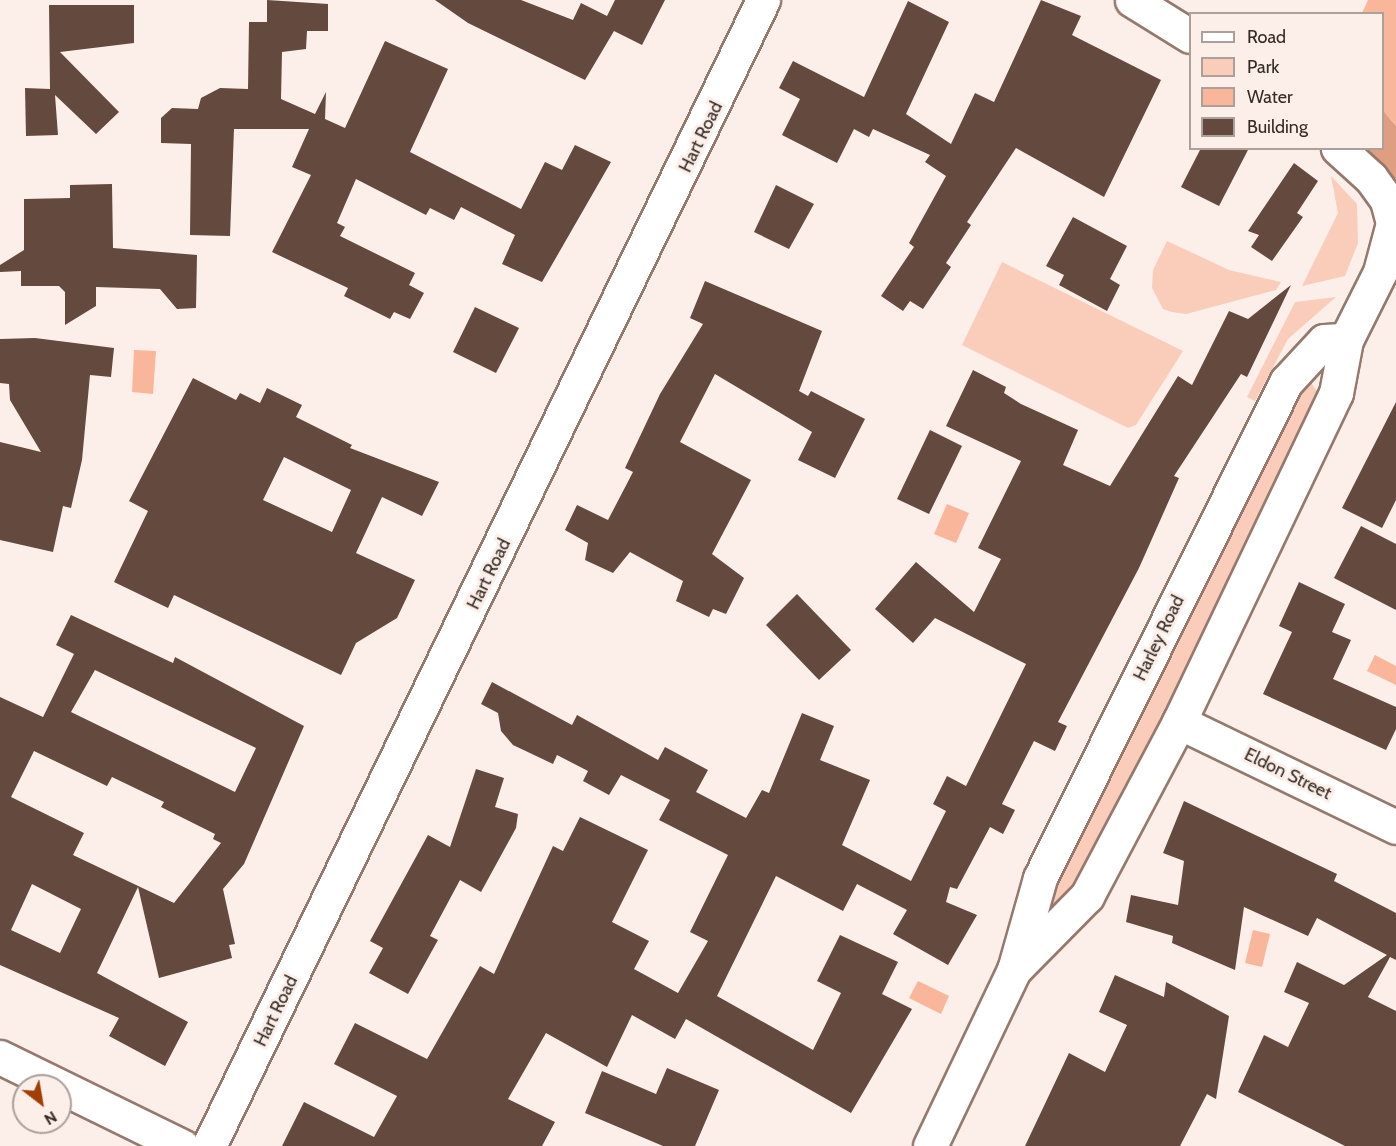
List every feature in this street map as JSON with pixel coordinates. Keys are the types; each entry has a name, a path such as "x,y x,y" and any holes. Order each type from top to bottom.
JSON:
{"street":[{"name":"Hart Road","path":"209,1146 763,0"},
{"path":"1132,0 1189,35"},
{"name":"Harley Road","path":"1014,970 1087,896 1179,722 1336,393 1346,340 1390,245 1393,223 1387,200 1340,150"},
{"name":"Harley Road","path":"930,1146 1014,970 1040,878 1286,382 1324,341 1346,340"},
{"name":"Eldon Street","path":"1179,722 1396,827"},
{"path":"0,1057 182,1146"}],"green space":[{"path":"1331,176 1357,204 1358,243 1345,276 1302,286 1338,213"},
{"path":"1167,241 1229,270 1281,282 1276,290 1186,314 1163,309 1152,288 1153,270"},
{"path":"1002,262 1183,351 1136,425 1128,428 962,345"},
{"path":"1336,297 1288,339 1255,401 1247,397 1295,302"},
{"path":"1309,380 1319,394 1100,852 1062,903 1053,907 1048,903 1048,880 1296,385"}],"shaded area":[{"path":"1384,111 1396,126 1396,184 1358,150 1384,150"}],"water":[{"path":"1368,0 1396,0 1396,126 1384,111 1384,12 1362,12"},
{"path":"134,350 156,351 153,394 132,392"},
{"path":"947,504 969,513 956,543 934,534"},
{"path":"1375,655 1396,666 1396,685 1367,671"},
{"path":"1253,930 1270,934 1262,967 1245,963"},
{"path":"918,981 949,996 941,1014 909,998"}],"building":[{"path":"267,0 328,4 328,31 307,31 306,49 282,52 281,99 315,114 326,92 325,119 345,128 385,41 448,69 410,152 521,209 545,162 562,170 575,145 611,162 542,282 502,264 515,235 461,207 454,220 430,208 426,215 356,179 337,223 345,227 340,236 415,273 409,285 424,293 410,319 394,312 390,319 344,296 348,288 272,252 311,175 292,167 309,129 234,129 230,236 190,235 191,144 161,143 161,118 172,108 198,109 201,98 220,88 248,89 249,22 267,22"},
{"path":"435,0 521,0 573,20 581,3 607,16 615,0 665,0 642,45 614,31 585,80 468,23"},
{"path":"1041,0 1081,16 1072,35 1161,80 1104,197 1016,148 967,222 971,225 946,263 951,267 923,309 910,301 903,311 881,296 914,247 909,243 946,176 925,162 930,155 873,129 869,137 854,129 837,163 782,135 800,99 779,88 793,61 864,97 908,1 949,22 906,114 951,144 975,93 994,102"},
{"path":"49,5 134,5 134,43 60,52 119,112 96,134 55,95 58,135 26,136 25,88 50,89"},
{"path":"1200,150 1248,150 1219,206 1181,187"},
{"path":"1294,163 1318,181 1297,213 1303,217 1272,261 1251,247 1259,235 1248,231"},
{"path":"112,184 113,248 197,255 196,308 177,309 160,289 96,287 96,306 65,325 65,292 59,286 21,286 21,271 0,272 0,265 24,250 24,199 70,198 70,185"},
{"path":"776,185 814,204 789,249 754,232"},
{"path":"1073,217 1127,246 1110,279 1120,285 1107,311 1059,285 1064,275 1046,266"},
{"path":"705,281 822,331 799,391 808,396 811,391 865,419 835,478 798,460 812,432 715,374 680,442 751,480 712,554 744,578 726,614 713,609 709,617 676,601 683,581 630,552 613,573 585,560 588,543 565,530 577,505 608,520 633,472 625,468 660,394 703,324 690,318"},
{"path":"1291,285 1247,377 1241,374 1174,476 1179,478 1139,568 1058,722 1067,726 1055,751 1034,741 1002,804 1015,810 1003,834 990,827 957,889 950,887 946,902 977,915 948,965 893,934 907,910 857,884 843,911 776,876 717,996 813,1050 841,993 817,981 840,935 898,962 882,994 912,1009 851,1113 686,1019 675,1039 632,1015 607,1067 546,1033 508,1099 555,1122 542,1146 282,1146 304,1102 374,1137 397,1096 334,1064 355,1023 427,1059 480,966 494,974 553,846 563,851 580,817 648,850 612,922 649,941 634,969 678,993 708,941 690,932 728,855 659,820 670,800 621,775 609,795 583,781 588,771 557,755 553,764 513,745 501,731 498,713 481,704 492,682 572,725 577,715 658,760 665,747 708,770 696,792 746,818 762,790 769,793 802,713 834,726 820,760 870,780 842,845 911,881 946,811 933,804 947,776 966,786 1026,664 935,618 913,643 875,609 916,562 974,612 1001,559 978,548 1021,461 946,426 973,370 1006,387 1004,393 1021,404 1078,430 1063,465 1110,486 1178,376 1192,385 1229,311 1248,319"},
{"path":"475,307 519,328 496,373 453,352"},
{"path":"35,338 114,348 111,377 90,375 82,460 71,508 63,506 53,552 0,540 0,442 41,452 10,400 9,384 0,383 0,339"},
{"path":"193,378 236,400 240,393 260,403 267,388 302,405 296,417 352,445 350,448 439,482 422,516 382,497 356,553 415,580 397,618 356,643 341,675 174,595 168,608 114,582 148,511 129,501","holes":["284,457 351,490 332,532 263,500"]},
{"path":"1396,402 1396,500 1382,528 1342,508"},
{"path":"930,430 962,446 929,514 897,499"},
{"path":"1361,526 1396,544 1396,610 1334,578"},
{"path":"1299,582 1345,604 1332,632 1351,640 1333,679 1396,707 1396,729 1386,750 1263,694 1292,632 1279,626"},
{"path":"797,594 851,650 819,680 766,625"},
{"path":"71,615 173,663 175,657 304,726 244,864 223,889 235,944 229,945 232,958 159,978 138,887 97,973 188,1022 165,1066 109,1036 119,1018 0,965 0,697 43,717 74,654 56,645","holes":["95,670 256,748 235,792 71,712","34,751 107,786 112,777 164,802 161,807 215,834 213,839 221,843 174,903 73,855 84,833 11,797","32,884 81,909 60,953 11,930"]},
{"path":"476,769 504,778 495,807 518,814 516,828 481,892 460,880 430,936 438,940 408,994 369,973 383,948 370,941 428,835 450,847"},
{"path":"1184,801 1337,874 1334,881 1396,913 1396,960 1390,957 1368,997 1396,1011 1396,1146 1345,1146 1238,1092 1264,1035 1288,1047 1309,1003 1284,992 1297,962 1344,985 1387,955 1317,918 1308,936 1244,907 1235,970 1172,943 1173,936 1126,922 1131,895 1178,905 1184,861 1163,853"},
{"path":"1115,975 1164,997 1166,982 1229,1016 1216,1099 1207,1094 1180,1146 1025,1146 1069,1053 1105,1072 1127,1025 1099,1012"},
{"path":"667,1068 719,1090 695,1146 663,1146 585,1113 602,1071 656,1094"}]}
